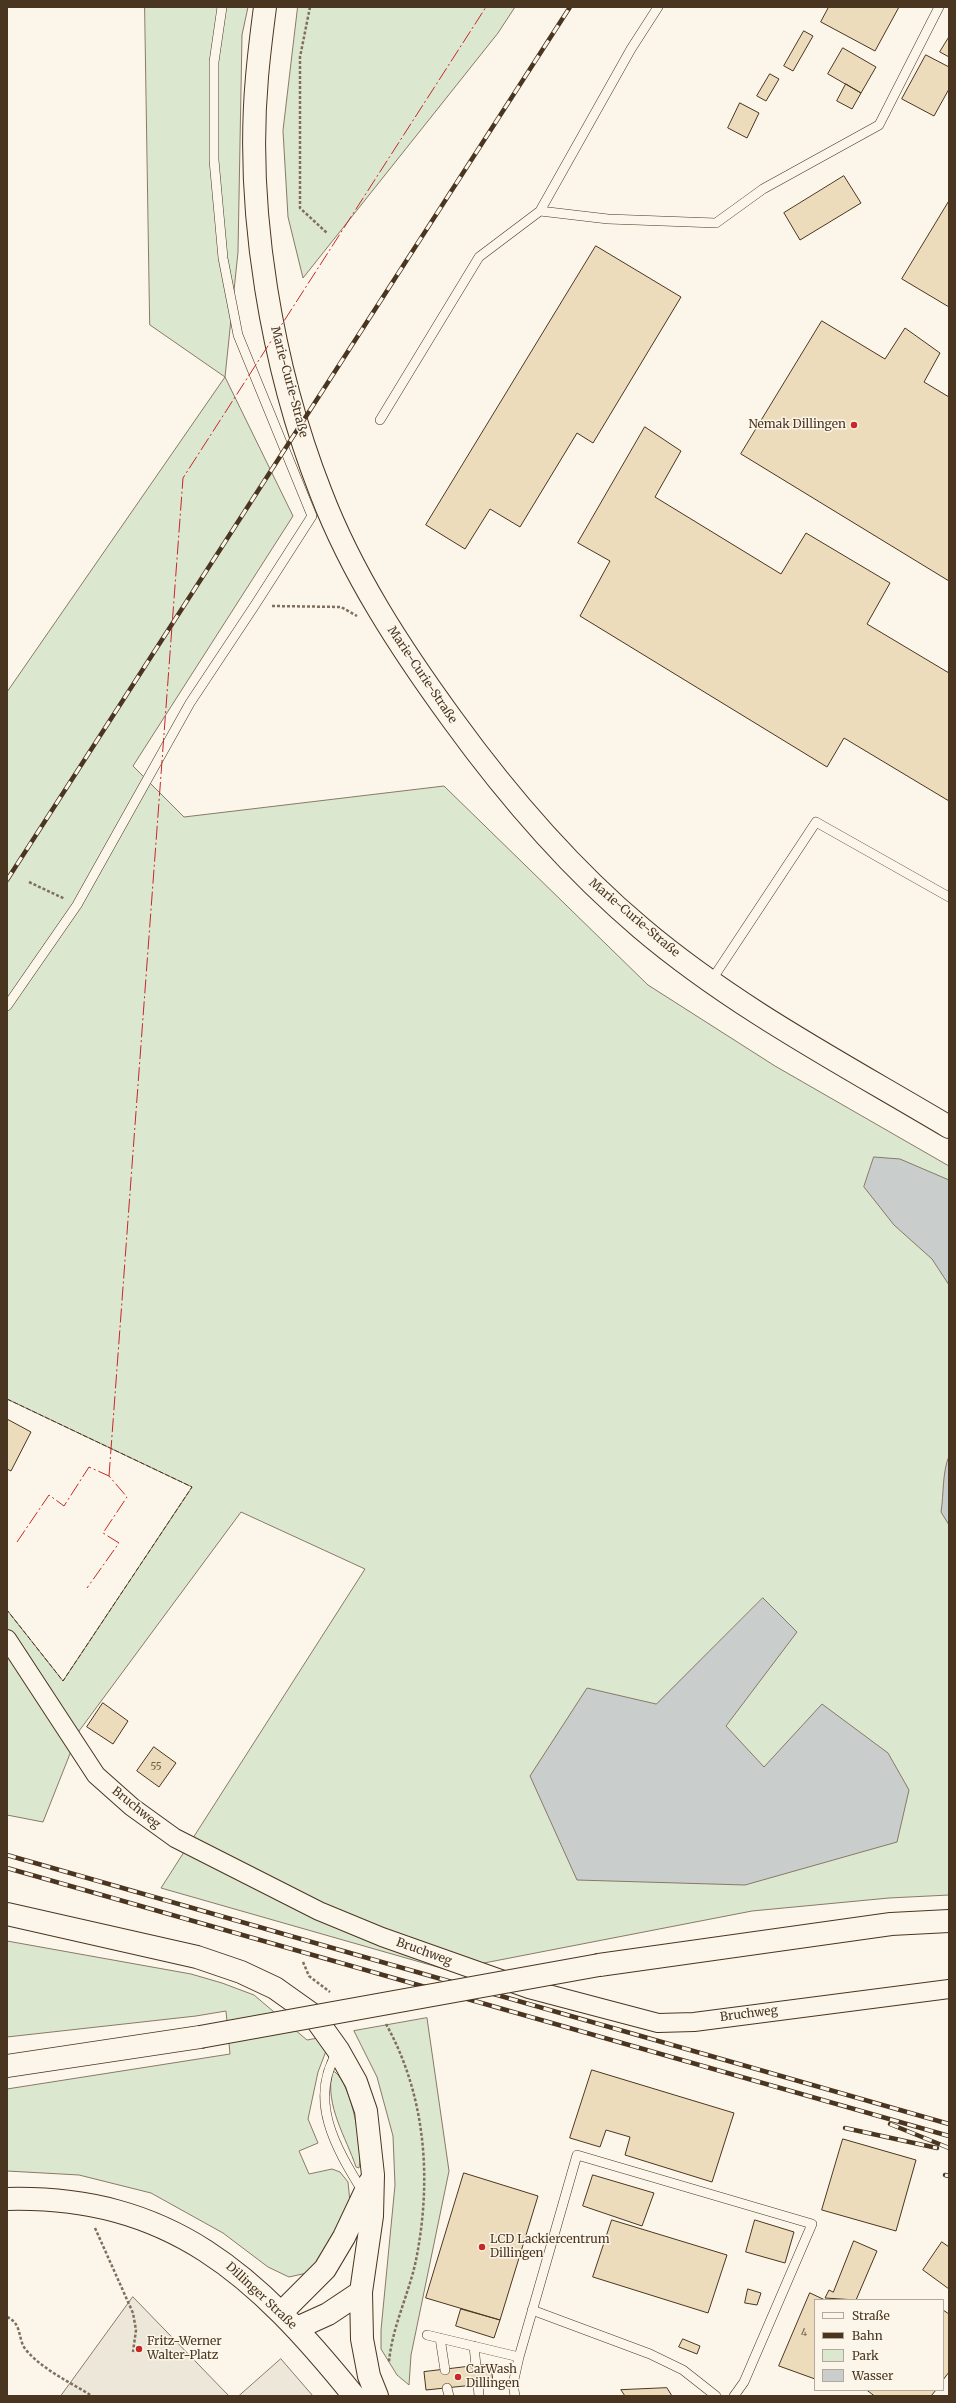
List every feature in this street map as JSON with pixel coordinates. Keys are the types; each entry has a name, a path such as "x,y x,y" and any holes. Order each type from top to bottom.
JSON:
{"main road":[{"name":"Marie-Curie-Straße","path":"265,7 256,80 255,159 260,245 273,321 291,400 321,493 350,556 382,615 430,689 481,759 561,852 590,883 643,929 711,981 766,1017 949,1127"},
{"path":"7,1914 197,1957 241,1972 275,1988 313,2015 338,2050 356,2082 366,2111 368,2184 372,2216 361,2292 362,2339 370,2376 377,2396"},
{"path":"7,2066 200,2037 599,1965 891,1924 949,1921"},
{"path":"282,2312 325,2269 344,2237 368,2184"},
{"name":"Dillinger Straße","path":"7,2199 28,2198 84,2204 124,2211 156,2223 230,2265 282,2312 354,2396"},
{"path":"297,2328 328,2314 361,2292"}],"street":[{"name":"Bruchweg","path":"7,1639 96,1775 132,1807 175,1838 232,1869 319,1911 382,1937 529,1989 658,2023 694,2022 949,1989"}],"lane":[{"path":"7,1006 77,905 190,703 312,516 238,335 224,258 214,160 214,62 222,7"},
{"path":"380,420 480,257 540,211 631,49 658,7"},
{"path":"540,211 608,219 716,223 763,189 879,125 939,7"},
{"path":"711,981 816,822 949,897"},
{"path":"338,2050 331,2062 324,2082 324,2106 348,2168 368,2184"},
{"path":"512,2396 519,2357 577,2155 812,2224 744,2382 734,2396"},
{"path":"532,2310 650,2354 684,2370 716,2396"},
{"path":"427,2335 519,2357"},
{"path":"440,2338 444,2370"},
{"path":"474,2346 476,2366"},
{"path":"478,2384 478,2396"}],"path":[{"path":"310,7 300,57 300,208 327,233"},
{"path":"255,605 341,607 362,618 358,612"},
{"path":"29,882 77,905"},
{"path":"84,2204 130,2301 136,2327 133,2352"},
{"path":"7,2317 14,2320 19,2328 25,2349 39,2362 92,2396"}],"green space":[{"path":"145,7 248,7 242,35 238,252 225,377 150,325"},
{"path":"298,7 515,7 498,33 303,278 288,217 283,131"},
{"path":"225,377 293,516 133,766 184,817 444,786 648,985 775,1066 949,1166 949,1895 889,1898 752,1911 448,1970 161,1888 365,1569 241,1512 79,1731 43,1822 7,1815 7,1610 63,1681 192,1487 7,1399 7,692"},
{"path":"7,1941 191,1974 222,1983 254,1995 307,2040 318,2038 326,2051 318,2072 308,2119 318,2143 299,2151 309,2174 332,2169 340,2172 348,2182 350,2202 319,2262 307,2273 289,2277 268,2267 223,2233 151,2193 79,2175 7,2171 7,2089 230,2054 226,2011 196,2016 7,2037"},
{"path":"427,2018 449,2171 411,2355 409,2385 397,2375 381,2349 381,2330 395,2185 393,2136 377,2077 354,2031"},
{"path":"335,2072 341,2079 346,2090 355,2117 358,2132 360,2159 359,2168 356,2167 338,2121 331,2097 332,2073"}],"shaded area":[{"name":"Fritz-Werner Walter-Platz","path":"133,2297 229,2396 61,2396"},
{"path":"281,2359 313,2396 239,2396"}],"water":[{"path":"874,1157 900,1159 949,1180 949,1285 932,1259 894,1225 864,1187"},
{"path":"949,1456 949,1525 941,1512 944,1476"},
{"path":"763,1598 797,1632 726,1726 764,1767 822,1704 888,1753 909,1790 897,1842 745,1885 577,1880 530,1776 587,1688 656,1704"}],"building":[{"path":"829,7 899,7 875,51 821,22"},
{"path":"804,31 813,36 793,71 784,66"},
{"path":"949,37 949,57 940,52"},
{"path":"843,48 876,67 861,93 828,74"},
{"path":"926,55 949,67 949,89 934,116 902,99"},
{"path":"770,74 779,79 766,101 757,96"},
{"path":"846,84 861,93 852,109 837,101"},
{"path":"740,103 759,113 747,138 728,128"},
{"path":"844,176 861,203 800,240 784,213"},
{"path":"949,201 949,307 902,279"},
{"path":"596,246 681,297 593,443 577,433 520,527 490,509 465,549 426,525"},
{"name":"Nemak Dillingen","path":"822,321 885,359 905,328 940,353 924,382 949,397 949,581 741,454"},
{"path":"645,427 681,451 655,497 781,574 806,533 890,583 867,624 949,673 949,801 844,738 827,767 580,616 610,561 578,543"},
{"path":"7,1419 31,1432 11,1471 7,1469"},
{"path":"103,1703 128,1721 113,1744 87,1727"},
{"path":"154,1747 176,1763 159,1787 137,1771"},
{"path":"592,2070 734,2113 712,2182 625,2155 630,2137 606,2130 600,2147 570,2138"},
{"path":"843,2139 916,2160 896,2231 822,2210"},
{"name":"LCD Lackiercentrum Dillingen","path":"464,2173 538,2196 500,2320 426,2298"},
{"path":"593,2175 654,2193 642,2226 583,2206"},
{"path":"612,2220 727,2255 708,2313 593,2277"},
{"path":"755,2220 794,2232 785,2263 746,2252"},
{"path":"854,2241 877,2251 856,2299 825,2298 829,2290 833,2292"},
{"path":"942,2242 949,2247 949,2289 923,2270"},
{"path":"748,2289 761,2293 757,2305 745,2303"},
{"path":"810,2293 823,2299 814,2299 814,2379 779,2366"},
{"path":"461,2309 500,2320 494,2338 456,2326"},
{"path":"944,2311 949,2314 949,2372 944,2379"},
{"path":"683,2339 700,2346 697,2354 679,2347"},
{"name":"CarWash Dillingen","path":"491,2364 493,2383 426,2390 424,2372"},
{"path":"667,2388 672,2396 625,2396 621,2390"},
{"path":"868,2391 935,2391 931,2396 875,2396"}],"railway":[{"path":"7,880 570,7"},
{"path":"7,1855 949,2124"},
{"path":"7,1868 949,2136"},
{"path":"890,2124 949,2148"},
{"path":"845,2128 937,2148"},
{"path":"945,2175 949,2176"}],"fence":[{"path":"7,1399 192,1487 63,1681 7,1610"}],"power":[{"path":"109,1476 183,478 486,7"},
{"path":"17,1542 49,1495 64,1506 89,1467 109,1476 127,1497 103,1533 119,1543 87,1588"}],"place":[{"name":"Nemak Dillingen","path":"854,425"},
{"name":"LCD Lackiercentrum Dillingen","path":"482,2247"},
{"name":"Fritz-Werner Walter-Platz","path":"139,2349"},
{"name":"CarWash Dillingen","path":"458,2377"}]}
